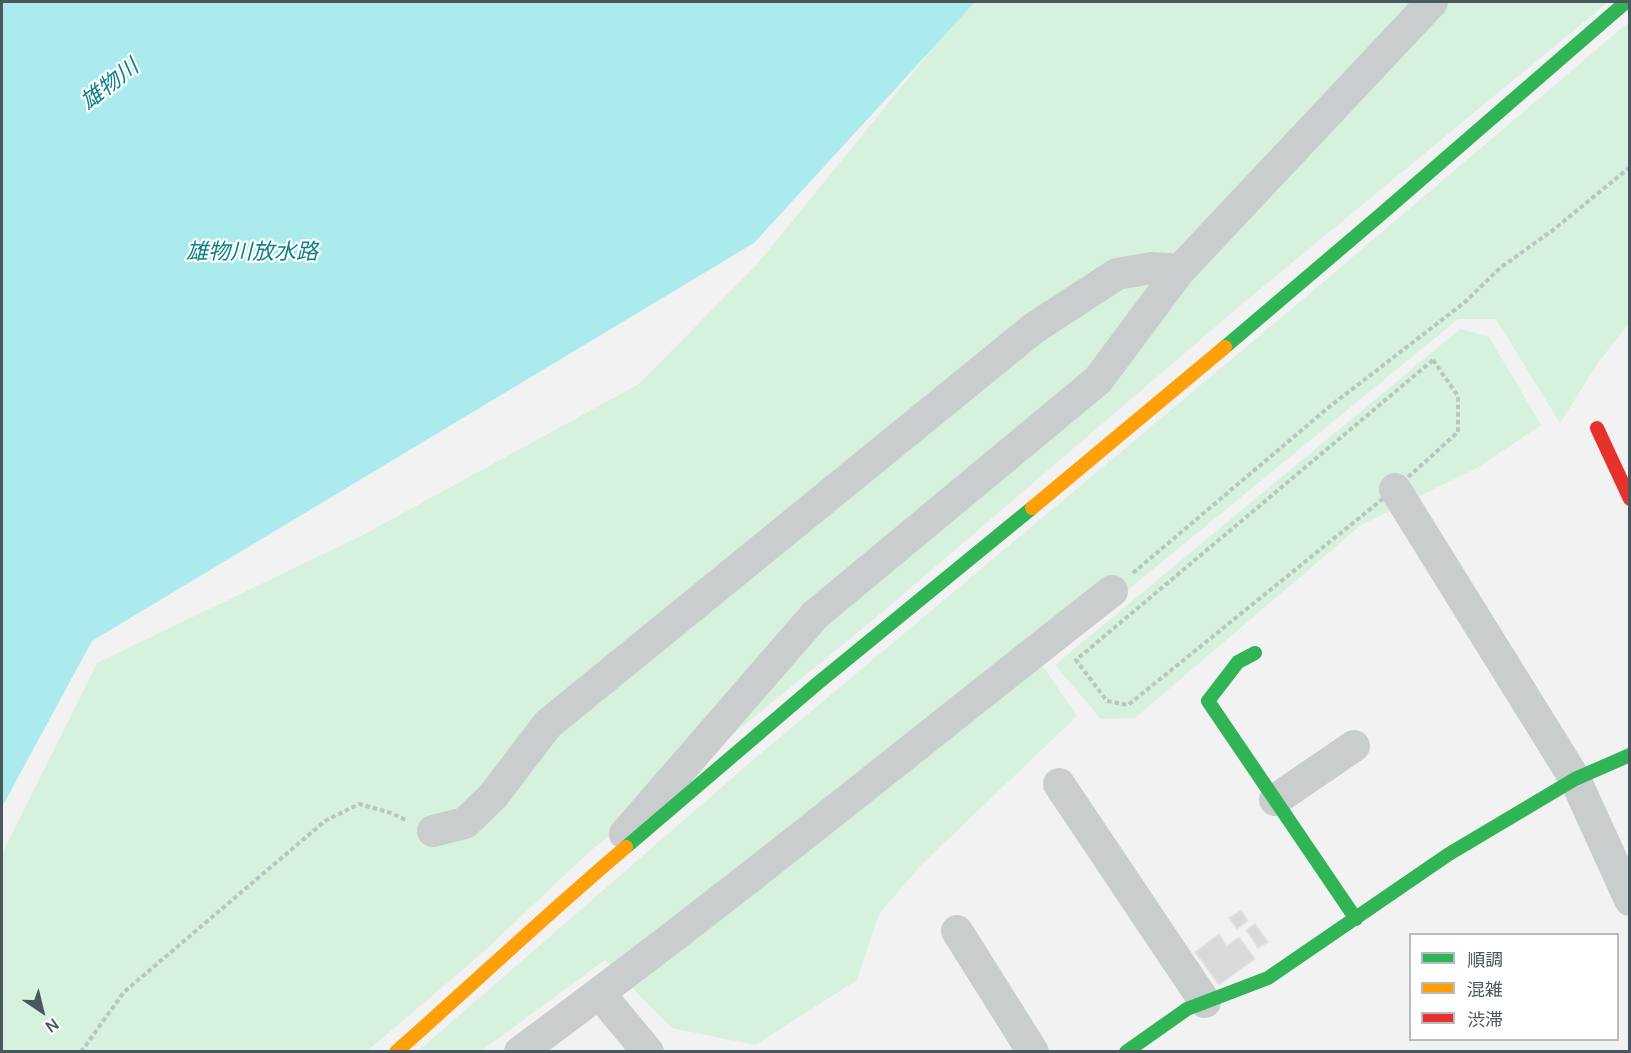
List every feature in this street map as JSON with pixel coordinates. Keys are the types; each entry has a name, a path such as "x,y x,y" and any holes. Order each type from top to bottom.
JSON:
{"street":[{"path":"583,883 815,615 1098,380 1180,270 1432,2"},
{"path":"396,1052 583,883 809,690 1109,444 1379,216 1626,2"},
{"path":"433,831 465,824 493,796 548,724 1034,328 1117,274 1152,268 1180,270"},
{"path":"1597,428 1629,499"},
{"path":"1395,489 1575,779 1629,900"},
{"path":"520,1052 851,799 1112,591"},
{"path":"1255,653 1238,662 1208,701 1356,919"},
{"path":"1275,800 1354,746"},
{"path":"1126,1052 1187,1009 1268,978 1449,854 1575,779 1629,754"},
{"path":"1059,784 1205,1002"},
{"path":"957,931 1033,1052"},
{"path":"599,993 648,1052"}],"path":[{"path":"1112,591 1329,407 1466,302 1500,268 1553,230 1629,167"},
{"path":"1433,360 1458,396 1458,432 1395,489 1128,705 1107,701 1076,660 1433,360"},
{"path":"81,1052 124,992 325,821 360,804 388,812 433,831"}],"green space":[{"path":"975,2 1608,2 1242,304 880,614 588,853 480,955 367,1051 2,1051 2,854 97,663 363,535 639,384 759,262 938,42"},
{"path":"1629,22 1629,323 1598,363 1560,423 1496,319 1458,319 1040,662 1077,716 922,864 879,914 857,980 755,1045 672,1028 605,960 481,1051 417,1052 753,760 1301,301"},
{"path":"1460,329 1489,337 1541,425 1477,468 1361,525 1135,718 1101,719 1055,665"}],"water":[{"name":"雄物川放水路","path":"2,2 975,2 754,243 92,641 2,807"}],"building":[{"path":"1241,910 1248,921 1237,929 1229,918"},
{"path":"1255,924 1268,942 1258,948 1246,930"},
{"path":"1219,934 1227,946 1239,937 1255,959 1219,985 1195,952"}],"traffic: fast":[{"path":"1225,347 1626,2"},
{"path":"626,847 818,683 1032,508"},
{"path":"1255,653 1238,662 1208,701 1356,919"},
{"path":"1126,1052 1187,1009 1268,978 1449,854 1575,779 1630,755"}],"traffic: slow":[{"path":"1032,508 1225,347"},
{"path":"396,1052 626,847"}],"traffic: jam":[{"path":"1597,428 1630,499"}],"water label":[{"name":"雄物川","path":"110,85"}]}
